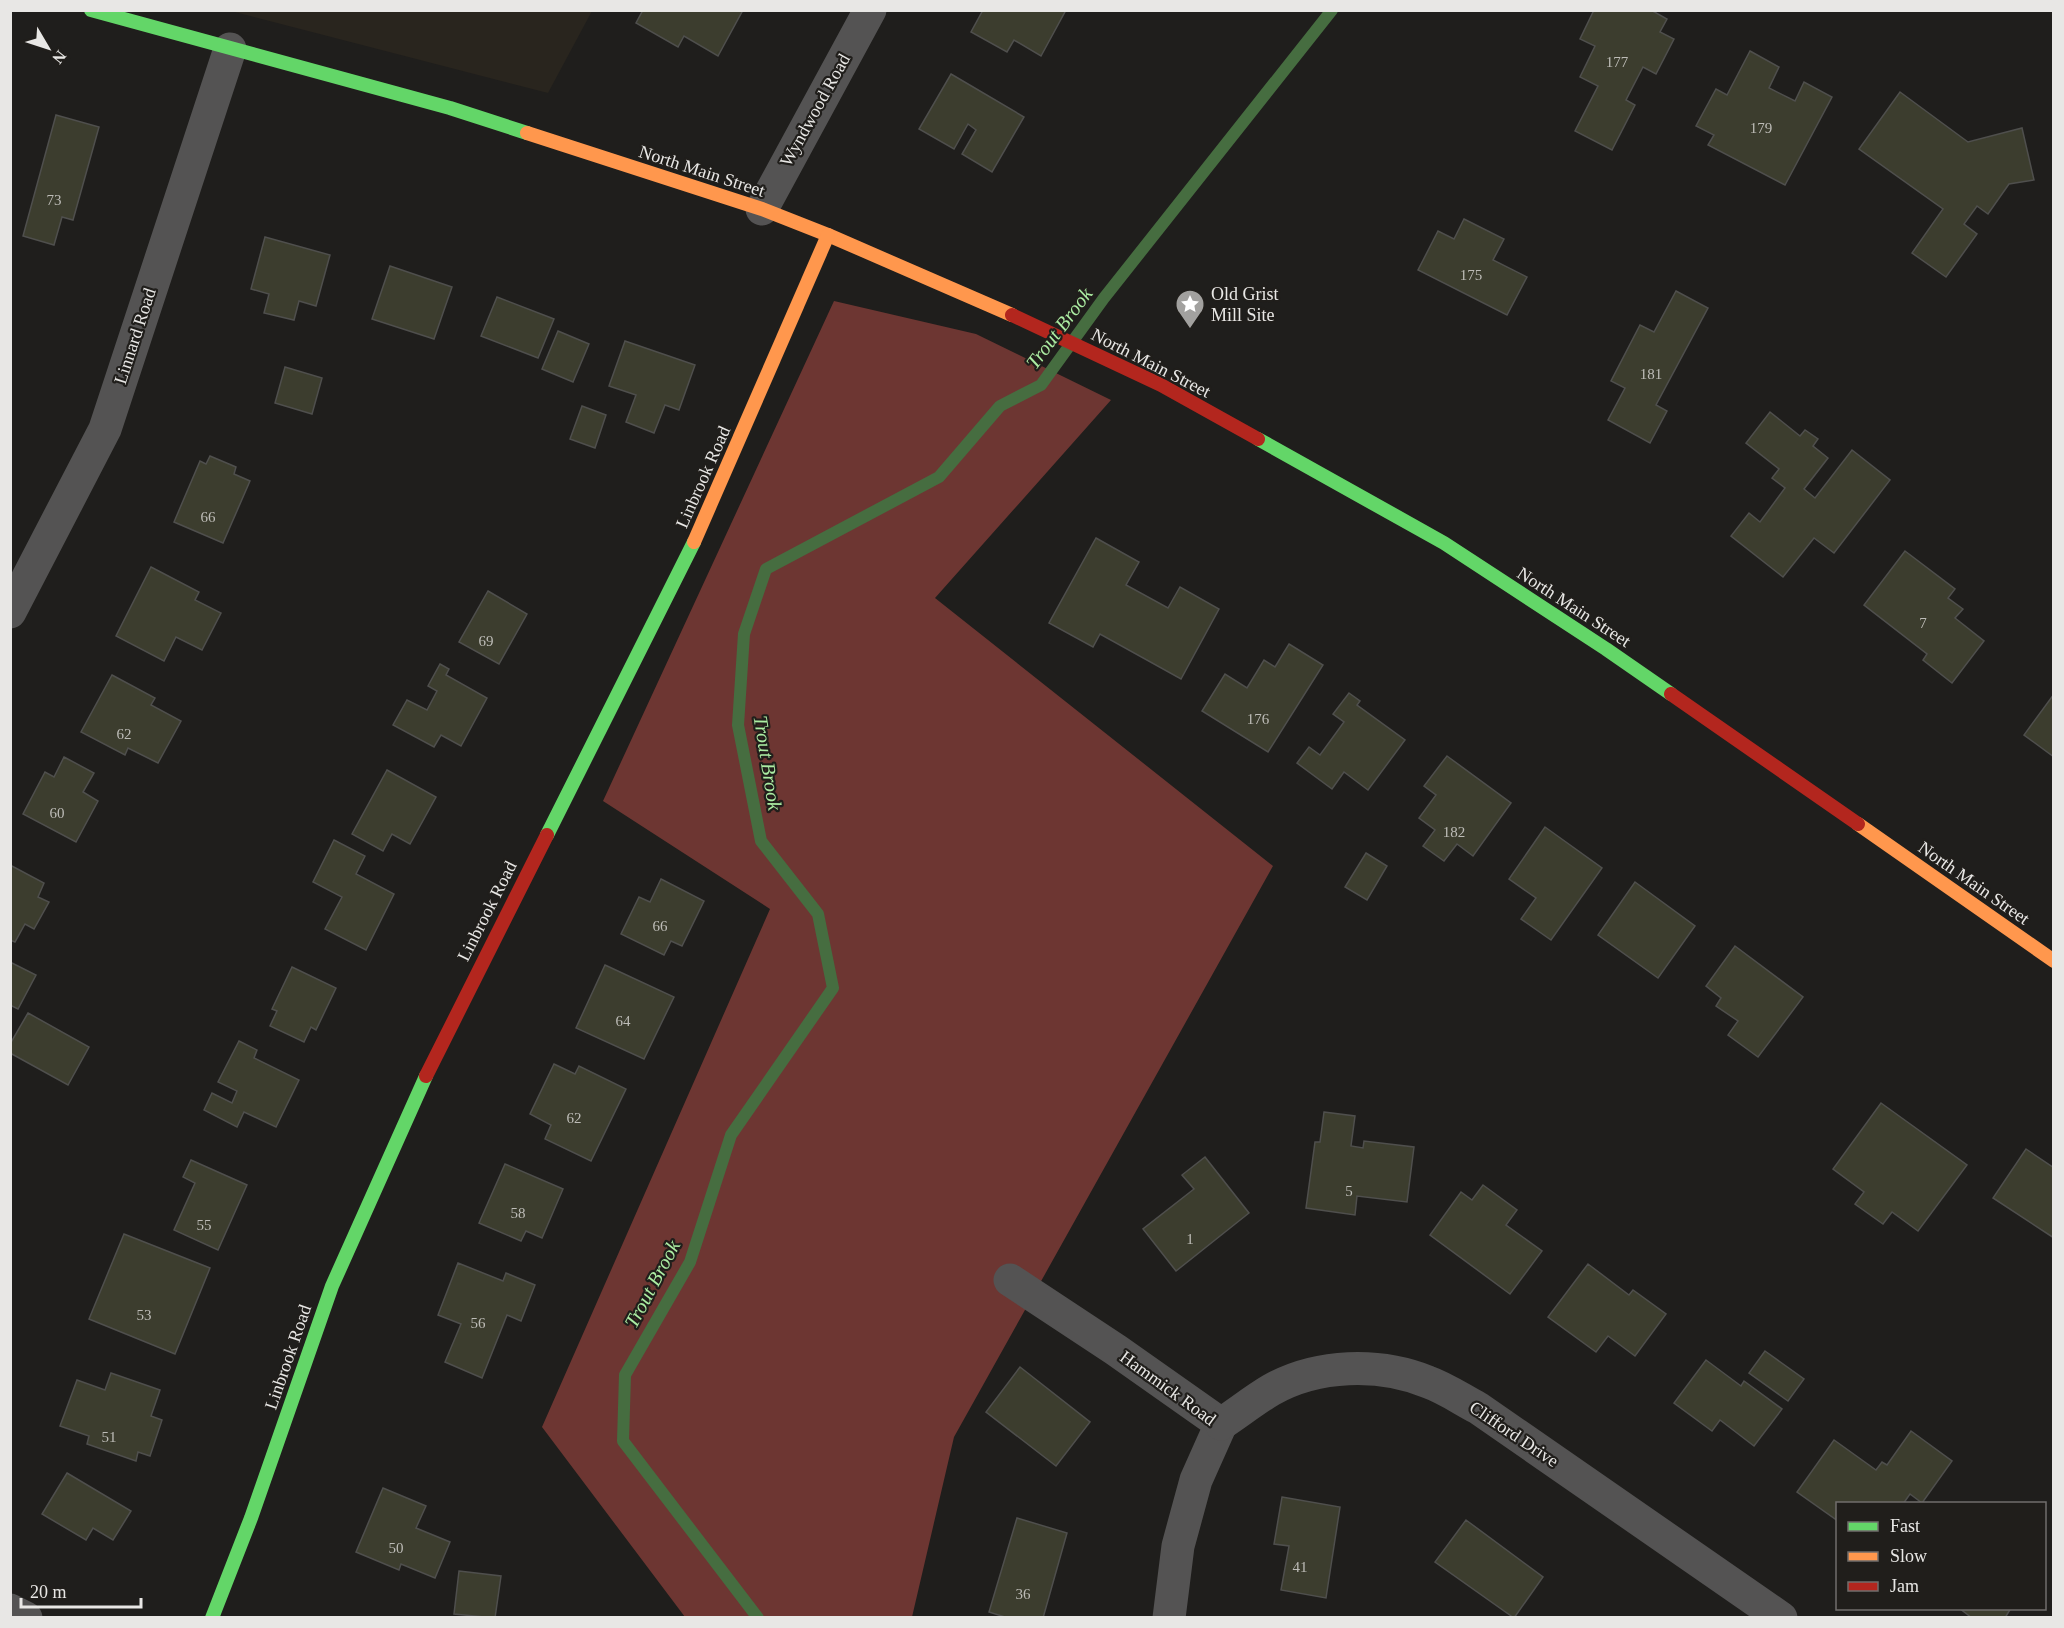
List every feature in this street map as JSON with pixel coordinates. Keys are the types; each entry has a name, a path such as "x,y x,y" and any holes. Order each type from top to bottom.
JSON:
{"main road":[{"name":"North Main Street","path":"91,10 450,108 762,209 1029,322 1161,385 1443,543 1606,649 2054,961"},
{"name":"Linbrook Road","path":"212,1617 251,1518 332,1286 376,1182 444,1037 688,554 828,235"}],"street":[{"name":"Wyndwood Road","path":"762,209 870,10"},
{"name":"Linnard Road","path":"10,612 105,429 230,49"},
{"name":"Hammick Road","path":"1010,1280 1116,1350 1221,1424 1196,1480 1178,1546 1169,1617"},
{"name":"Clifford Drive","path":"1221,1424 1272,1390 1312,1373 1351,1369 1391,1371 1429,1382 1478,1408 1781,1617"},
{"path":"10,1610 26,1617"}],"shaded area":[{"path":"231,11 592,11 548,93"},
{"path":"834,301 976,334 1111,400 935,598 1273,866 954,1437 912,1617 685,1617 542,1427 770,909 603,801"}],"building":[{"path":"643,10 743,10 718,56 684,36 678,47 636,23"},
{"path":"983,10 1066,10 1041,56 1014,40 1007,52 971,32"},
{"path":"1594,10 1651,10 1667,19 1660,32 1674,39 1656,74 1643,67 1626,100 1635,105 1612,150 1575,131 1598,86 1580,77 1595,46 1580,39"},
{"path":"1750,51 1779,67 1769,88 1795,101 1804,82 1832,97 1785,185 1708,145 1714,135 1696,126 1716,89 1727,95"},
{"path":"951,74 1024,117 992,172 962,154 976,130 968,124 954,149 919,129"},
{"path":"1900,92 1968,142 2022,128 2034,180 2009,184 1988,214 1977,206 1964,224 1977,234 1946,277 1912,253 1943,209 1859,149"},
{"path":"56,115 99,127 73,220 62,217 54,245 23,236"},
{"path":"1464,219 1504,239 1493,260 1527,277 1507,315 1418,270 1438,231 1454,239"},
{"path":"265,237 330,255 316,306 299,301 294,320 264,313 269,294 251,289"},
{"path":"390,266 452,287 434,339 372,319"},
{"path":"1676,291 1708,308 1656,405 1667,411 1650,443 1608,420 1625,388 1611,381 1640,325 1654,332"},
{"path":"497,297 554,319 538,358 481,336"},
{"path":"558,331 589,344 573,382 542,369"},
{"path":"625,341 695,365 679,410 665,405 654,433 626,422 636,395 609,386"},
{"path":"285,367 322,378 312,414 275,403"},
{"path":"582,406 606,415 595,448 570,439"},
{"path":"1770,412 1800,436 1805,430 1818,439 1813,446 1828,458 1804,489 1815,498 1852,450 1890,480 1834,553 1814,538 1783,577 1731,536 1749,513 1760,522 1785,488 1772,478 1779,469 1746,443"},
{"path":"210,456 236,467 234,474 250,481 223,543 174,522 200,461 206,464"},
{"path":"1096,538 1139,562 1126,585 1168,608 1180,587 1219,609 1181,679 1100,634 1093,647 1049,623"},
{"path":"1905,551 1955,589 1948,598 1963,609 1955,618 1984,641 1952,683 1923,660 1927,654 1864,605"},
{"path":"151,567 199,592 195,600 221,613 202,650 176,637 164,661 116,636"},
{"path":"488,591 527,614 499,664 459,642"},
{"path":"1289,644 1323,665 1268,752 1202,711 1225,674 1247,688 1264,660 1275,667"},
{"path":"440,664 449,669 446,675 487,698 461,746 441,735 434,747 393,725 407,700 427,710 437,691 428,686"},
{"path":"112,675 155,698 151,705 181,721 158,763 128,748 125,755 81,732"},
{"path":"1349,693 1360,701 1357,705 1405,740 1368,790 1344,772 1332,789 1297,763 1309,747 1320,755 1344,722 1333,714"},
{"path":"2054,694 2054,757 2024,735"},
{"path":"1447,756 1511,803 1473,856 1457,844 1444,861 1423,846 1435,830 1419,818 1436,795 1424,786"},
{"path":"64,757 94,773 83,792 98,801 76,842 23,814 45,772 54,777"},
{"path":"387,770 436,797 410,844 392,834 383,851 352,834"},
{"path":"1545,827 1602,868 1551,940 1521,919 1536,898 1509,879"},
{"path":"334,840 365,856 356,874 394,894 366,950 325,929 342,897 313,882"},
{"path":"1366,853 1387,866 1367,900 1345,887"},
{"path":"10,865 44,883 38,897 49,902 34,929 25,924 15,942 10,940"},
{"path":"661,879 704,901 682,946 671,941 664,955 621,934 639,897 650,902"},
{"path":"1635,882 1695,926 1658,978 1598,935"},
{"path":"1735,946 1803,997 1758,1057 1728,1035 1738,1021 1716,1006 1721,998 1706,986"},
{"path":"10,962 36,975 18,1009 10,1005"},
{"path":"605,965 674,997 644,1059 576,1028"},
{"path":"292,967 336,988 316,1030 311,1027 304,1042 270,1026 277,1011 272,1009"},
{"path":"28,1013 89,1047 68,1085 10,1053 10,1044"},
{"path":"239,1041 257,1050 254,1058 299,1080 276,1127 244,1112 237,1127 204,1110 212,1093 232,1103 237,1091 218,1082"},
{"path":"554,1064 575,1074 579,1066 626,1089 591,1161 545,1139 551,1125 530,1114"},
{"path":"1881,1103 1967,1165 1918,1231 1892,1212 1883,1224 1855,1204 1864,1192 1833,1169"},
{"path":"1324,1112 1355,1116 1351,1146 1363,1148 1364,1141 1414,1147 1407,1202 1357,1196 1355,1215 1306,1208 1315,1142 1320,1142"},
{"path":"2026,1149 2054,1168 2054,1238 1993,1198"},
{"path":"1205,1157 1249,1213 1176,1271 1143,1229 1194,1189 1182,1175"},
{"path":"191,1160 247,1185 218,1250 174,1230 195,1183 183,1177"},
{"path":"505,1164 563,1189 542,1238 526,1231 521,1241 479,1223"},
{"path":"1483,1185 1517,1210 1506,1225 1542,1251 1510,1294 1430,1235 1461,1192 1472,1200"},
{"path":"124,1234 210,1268 175,1354 89,1319"},
{"path":"458,1263 503,1281 506,1273 535,1285 521,1321 507,1315 482,1378 445,1362 461,1324 438,1315"},
{"path":"1588,1264 1629,1295 1633,1290 1666,1314 1635,1356 1608,1336 1596,1352 1548,1317"},
{"path":"1765,1351 1804,1379 1788,1401 1749,1373"},
{"path":"1706,1360 1741,1386 1744,1381 1782,1409 1754,1446 1720,1420 1712,1431 1674,1403"},
{"path":"1020,1367 1090,1422 1056,1466 986,1412"},
{"path":"111,1373 160,1390 151,1416 162,1420 150,1456 138,1452 136,1461 87,1444 89,1436 60,1426 77,1380 105,1390"},
{"path":"1911,1431 1952,1461 1923,1502 1910,1494 1904,1502 1836,1502 1836,1520 1797,1492 1834,1440 1876,1470 1882,1462 1887,1465"},
{"path":"67,1473 131,1511 113,1540 93,1528 86,1540 42,1514"},
{"path":"383,1488 426,1506 416,1528 450,1542 435,1578 401,1564 399,1570 356,1552"},
{"path":"1282,1497 1340,1507 1326,1598 1281,1590 1289,1546 1274,1544"},
{"path":"1017,1518 1067,1533 1043,1618 1008,1618 989,1612"},
{"path":"1466,1520 1543,1577 1514,1618 1435,1562"},
{"path":"459,1571 501,1576 495,1618 454,1614"},
{"path":"1962,1610 2010,1610 2005,1618 1972,1618"}],"waterway":[{"name":"Trout Brook","path":"758,1618 623,1441 625,1375 690,1262 731,1135 833,988 818,914 761,841 738,725 744,634 766,569 939,477 1000,406 1041,385 1104,298 1332,10"}],"traffic: fast":[{"path":"91,10 450,108 527,133"},
{"path":"1258,439 1444,543 1671,694"},
{"path":"547,835 694,542"},
{"path":"212,1618 251,1518 332,1286 426,1076"}],"traffic: slow":[{"path":"527,133 762,209 828,235 1012,315"},
{"path":"694,542 828,235"},
{"path":"1858,824 2054,961"}],"traffic: jam":[{"path":"1012,315 1161,385 1258,439"},
{"path":"1671,694 1858,824"},
{"path":"426,1076 547,835"}],"place":[{"name":"Old Grist Mill Site","path":"1190,330"}]}
